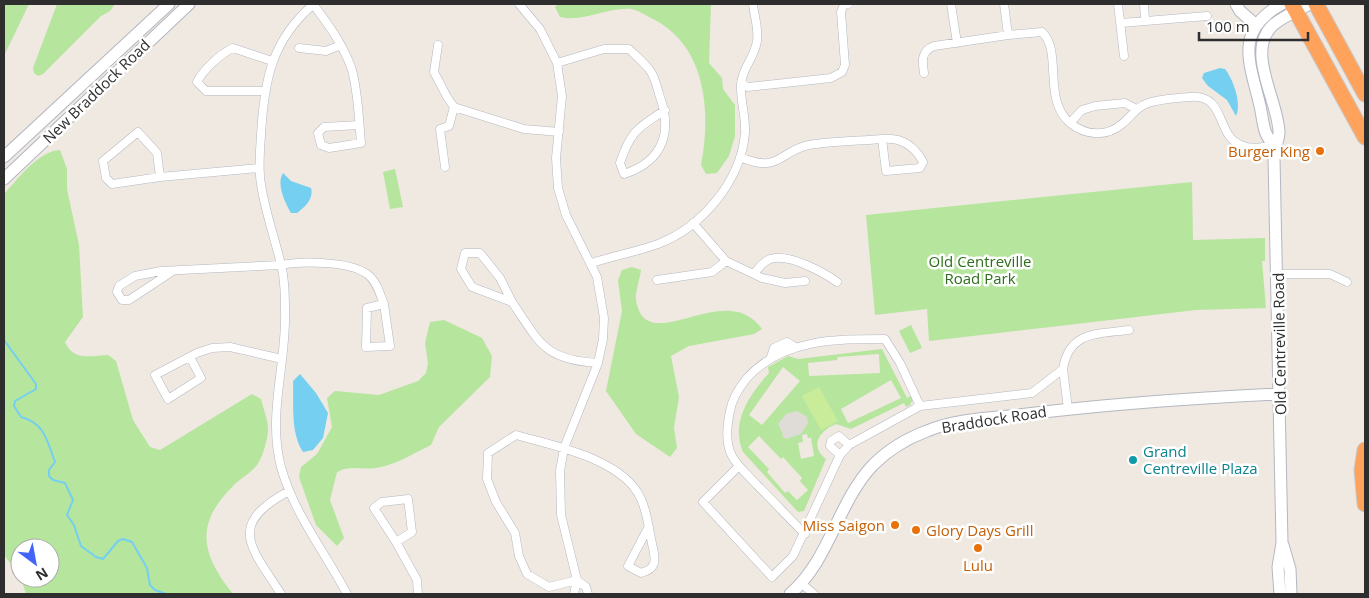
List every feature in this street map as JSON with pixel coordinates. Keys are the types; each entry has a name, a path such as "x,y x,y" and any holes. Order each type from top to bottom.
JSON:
{"highway":[{"path":"1316,4 1365,94"},
{"path":"1294,8 1365,137"},
{"path":"1365,450 1362,470 1365,504"}],"street":[{"name":"New Braddock Road","path":"4,157 169,4"},
{"name":"New Braddock Road","path":"4,179 189,4"},
{"path":"347,594 303,519 289,491 278,453 275,427 285,318 281,265 267,216 259,168 265,91 272,61 295,20 313,4 330,26 352,68 359,125 360,143 329,148 321,144 318,133 324,127 359,125"},
{"path":"519,4 540,29 557,63 562,96 556,174 561,201 574,231 592,263 601,290 604,318 603,338 598,363 564,448 560,471 560,515 577,580 574,594"},
{"path":"592,263 658,244 681,232 708,210 724,189 740,157 745,133 741,84 742,74 758,40 753,4"},
{"path":"741,84 748,88 831,78 842,72 845,65 841,12 844,5 848,4"},
{"path":"951,4 956,43"},
{"path":"1004,4 1008,35"},
{"path":"1118,4 1124,56"},
{"path":"1144,4 1146,20"},
{"path":"1236,4 1240,11 1256,25 1267,13 1282,4"},
{"name":"Old Centreville Road","path":"1280,594 1278,567 1282,543 1274,146 1279,133 1262,61 1262,47 1266,34 1272,26 1294,8 1310,4"},
{"path":"1120,23 1207,16"},
{"name":"Old Centreville Road","path":"1256,25 1249,48 1250,70 1266,137 1274,146"},
{"path":"924,73 922,59 928,48 1008,35 1042,32 1049,42 1056,104 1070,123 1081,130 1104,133 1114,130 1136,109 1149,102 1192,97 1205,99 1214,105 1231,139 1240,145 1252,148 1274,146"},
{"path":"438,44 434,72 447,98 454,107 524,129 559,132"},
{"path":"299,48 326,51 341,45"},
{"path":"265,91 206,91 197,82 200,76 220,57 233,48 272,61"},
{"path":"557,63 604,49 629,49 651,72 665,110 666,134 658,151 640,169 624,174 620,163 627,142 634,131 665,110"},
{"path":"1070,123 1082,110 1096,106 1125,103 1136,109"},
{"path":"445,167 440,129 450,126 454,107"},
{"path":"160,177 157,152 138,132 103,160 106,178 112,184 160,177 259,168"},
{"path":"740,157 764,164 782,159 805,146 882,139 893,138 910,145 923,162 920,168 886,172 882,139"},
{"path":"693,223 726,261 754,274 785,284 805,281"},
{"path":"512,302 472,287 461,269 465,254 480,253 500,278 512,302 536,339 550,352 573,361 598,363"},
{"path":"754,274 761,264 776,257 815,267 837,282"},
{"path":"657,280 712,272 726,261"},
{"path":"173,271 129,300 122,300 117,292 119,286 136,276 173,271 281,265 299,262 354,268 368,274 377,287 384,304 390,346 366,347 367,308 384,304"},
{"path":"1278,274 1330,274 1347,282"},
{"path":"1068,409 1063,369 1065,356 1074,344 1087,336 1129,330"},
{"path":"805,534 739,466 728,446 727,424 730,406 739,388 754,371 772,356 794,347 858,339 885,339 900,363 920,406"},
{"path":"190,357 201,378 168,399 155,375 190,357 212,348 230,346 282,358"},
{"path":"739,466 703,502 772,577 793,556 805,534 840,455 849,446 920,406 1032,393 1063,369"},
{"name":"Braddock Road","path":"790,594 802,584 823,553 859,483 873,466 894,448 927,430 946,425 1068,409 1162,400 1279,394"},
{"path":"577,580 549,587 527,574 518,556 515,533 496,502 487,479 488,453 516,435 579,453 615,470 632,484 642,500 656,561 653,567 641,573 628,566 648,528"},
{"path":"840,455 830,446 831,441 839,436 849,446"},
{"path":"281,594 256,556 248,536 250,524 258,512 289,491"},
{"path":"396,542 412,532 408,499 382,502 374,508 417,580 418,594"},
{"name":"Old Centreville Road","path":"1282,543 1290,569 1291,594"},
{"path":"577,580 586,587 588,594"},
{"path":"802,584 814,594"}],"green space":[{"path":"4,4 29,4 4,56"},
{"path":"57,4 115,4 110,11 101,16 43,74 38,76 34,73 33,68"},
{"path":"558,4 711,4 709,63 722,78 723,89 735,105 735,136 729,156 717,173 706,174 701,165 704,145 705,104 701,84 695,64 686,47 672,32 655,20 631,9 613,10 586,17 568,18 560,17 555,7"},
{"path":"60,150 67,169 67,189 79,245 83,317 65,342 68,348 77,355 108,355 116,361 133,420 150,447 160,450 252,394 261,399 268,429 259,462 255,468 234,485 221,499 212,513 208,526 207,539 214,566 233,594 26,594 24,588 60,588 60,538 10,538 10,563 4,555 4,194 36,160"},
{"path":"395,169 403,207 390,209 383,172"},
{"name":"Old Centreville Road Park","path":"1192,182 1193,240 1265,238 1265,261 1262,261 1266,308 1196,310 929,341 927,309 875,315 866,215"},
{"path":"632,267 641,270 636,300 643,317 655,323 671,322 709,313 728,311 746,315 762,329 754,334 689,346 671,356 679,397 674,427 677,448 670,457 636,434 606,391 622,311 618,280 622,270"},
{"path":"444,320 482,338 492,356 490,377 439,427 431,445 398,462 371,468 347,469 337,472 330,500 344,538 337,546 316,525 299,477 301,467 317,454 332,427 327,398 335,391 379,395 418,381 426,373 428,363 425,343 430,322"},
{"path":"911,325 922,348 910,353 899,331"},
{"path":"882,349 907,398 910,396 913,399 910,405 906,407 904,403 851,429 836,424 821,434 817,443 818,448 826,459 804,511 798,512 743,452 739,430 744,409 755,390 769,373 768,367 788,356 798,359","holes":["879,354 880,373 809,376 808,363 837,360 838,357","783,367 800,381 762,425 749,415","891,380 901,398 848,423 841,409","807,434 808,438 811,438 814,456 801,459 798,443 803,442 802,435","759,436 781,459 783,457 802,478 800,481 808,490 797,500 788,491 785,493 767,472 769,469 748,447"]},
{"path":"819,387 838,421 821,430 802,396"}],"shaded area":[{"path":"797,411 807,417 808,423 801,434 786,439 782,436 783,434 778,424 786,414"}],"water":[{"path":"1220,68 1225,69 1234,85 1238,105 1236,116 1227,100 1208,86 1202,78 1204,73"},
{"path":"283,173 291,181 311,188 310,199 297,213 291,213 284,199 280,182"},
{"path":"300,374 316,393 328,413 323,438 313,450 303,452 294,427 293,381"}],"waterway":[{"path":"4,340 36,384 36,389 15,401 14,406 21,417 40,428 47,440 55,462 49,470 49,476 53,480 65,483 73,500 67,515 74,525 81,546 96,557 103,559 118,541 123,539 132,542 147,568 150,585 155,590 166,594"}],"place":[{"name":"Burger King","path":"1320,151"},
{"name":"Grand Centreville Plaza","path":"1133,460"},
{"name":"Miss Saigon","path":"895,525"},
{"name":"Glory Days Grill","path":"916,530"},
{"name":"Lulu","path":"978,548"}]}
